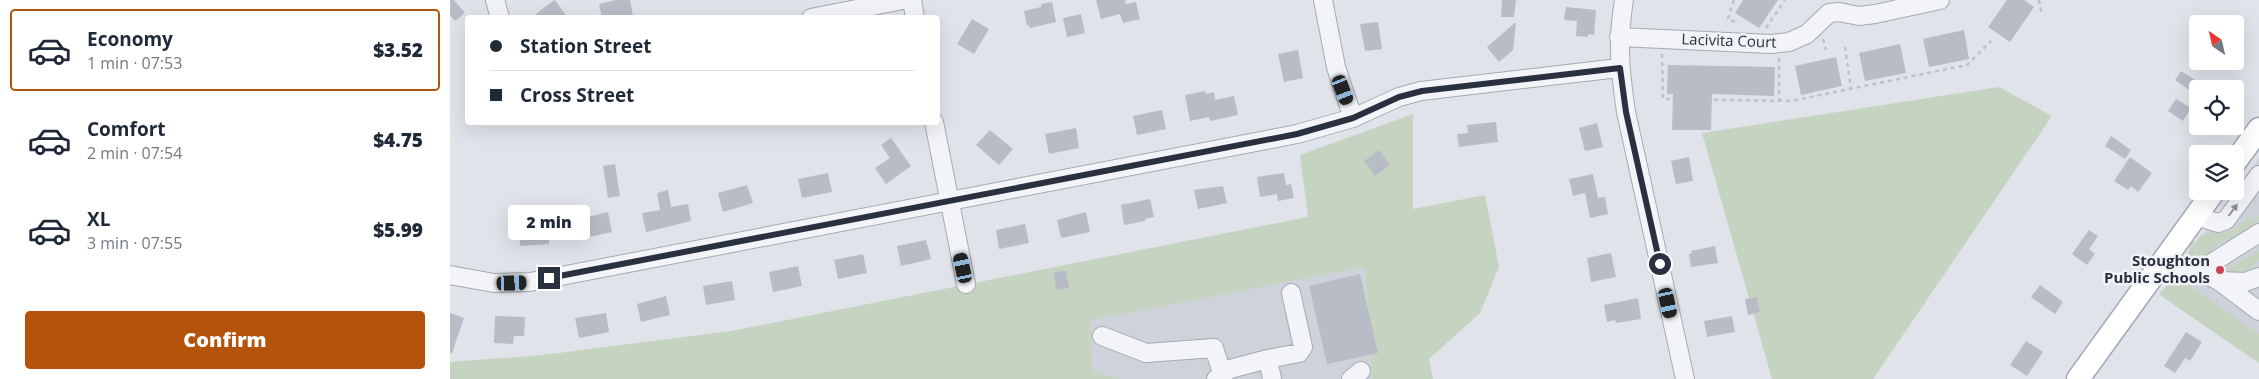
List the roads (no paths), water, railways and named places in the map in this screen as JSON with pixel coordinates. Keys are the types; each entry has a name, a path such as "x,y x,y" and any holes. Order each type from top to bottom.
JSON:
{"main road":[{"path":"2244,150 2259,129"},
{"path":"2078,379 2208,200"}],"street":[{"path":"495,0 499,15"},
{"path":"826,15 903,0"},
{"path":"912,0 914,15"},
{"path":"1323,0 1336,67 1353,118"},
{"path":"1624,0 1619,37 1620,68 1626,112 1685,379"},
{"name":"Lacivita Court","path":"1619,37 1771,44 1789,42 1807,34 1834,6 1839,12 1859,16 1940,0"},
{"path":"450,276 494,283 530,282 1297,134 1353,118 1399,97 1422,91 1620,68"},
{"path":"935,125 966,284"},
{"path":"2196,216 2218,223 2226,220 2259,175"},
{"path":"2199,271 2259,233"},
{"path":"2166,257 2186,269 2199,271 2219,280 2259,311"},
{"path":"2219,280 2245,282 2259,277"},
{"path":"1102,336 1146,353 1214,348 1219,376 1230,369 1299,353 1302,350 1303,347 1291,293"},
{"path":"1268,359 1272,379"}],"place":[{"name":"Stoughton Public Schools","path":"2220,270"}]}
